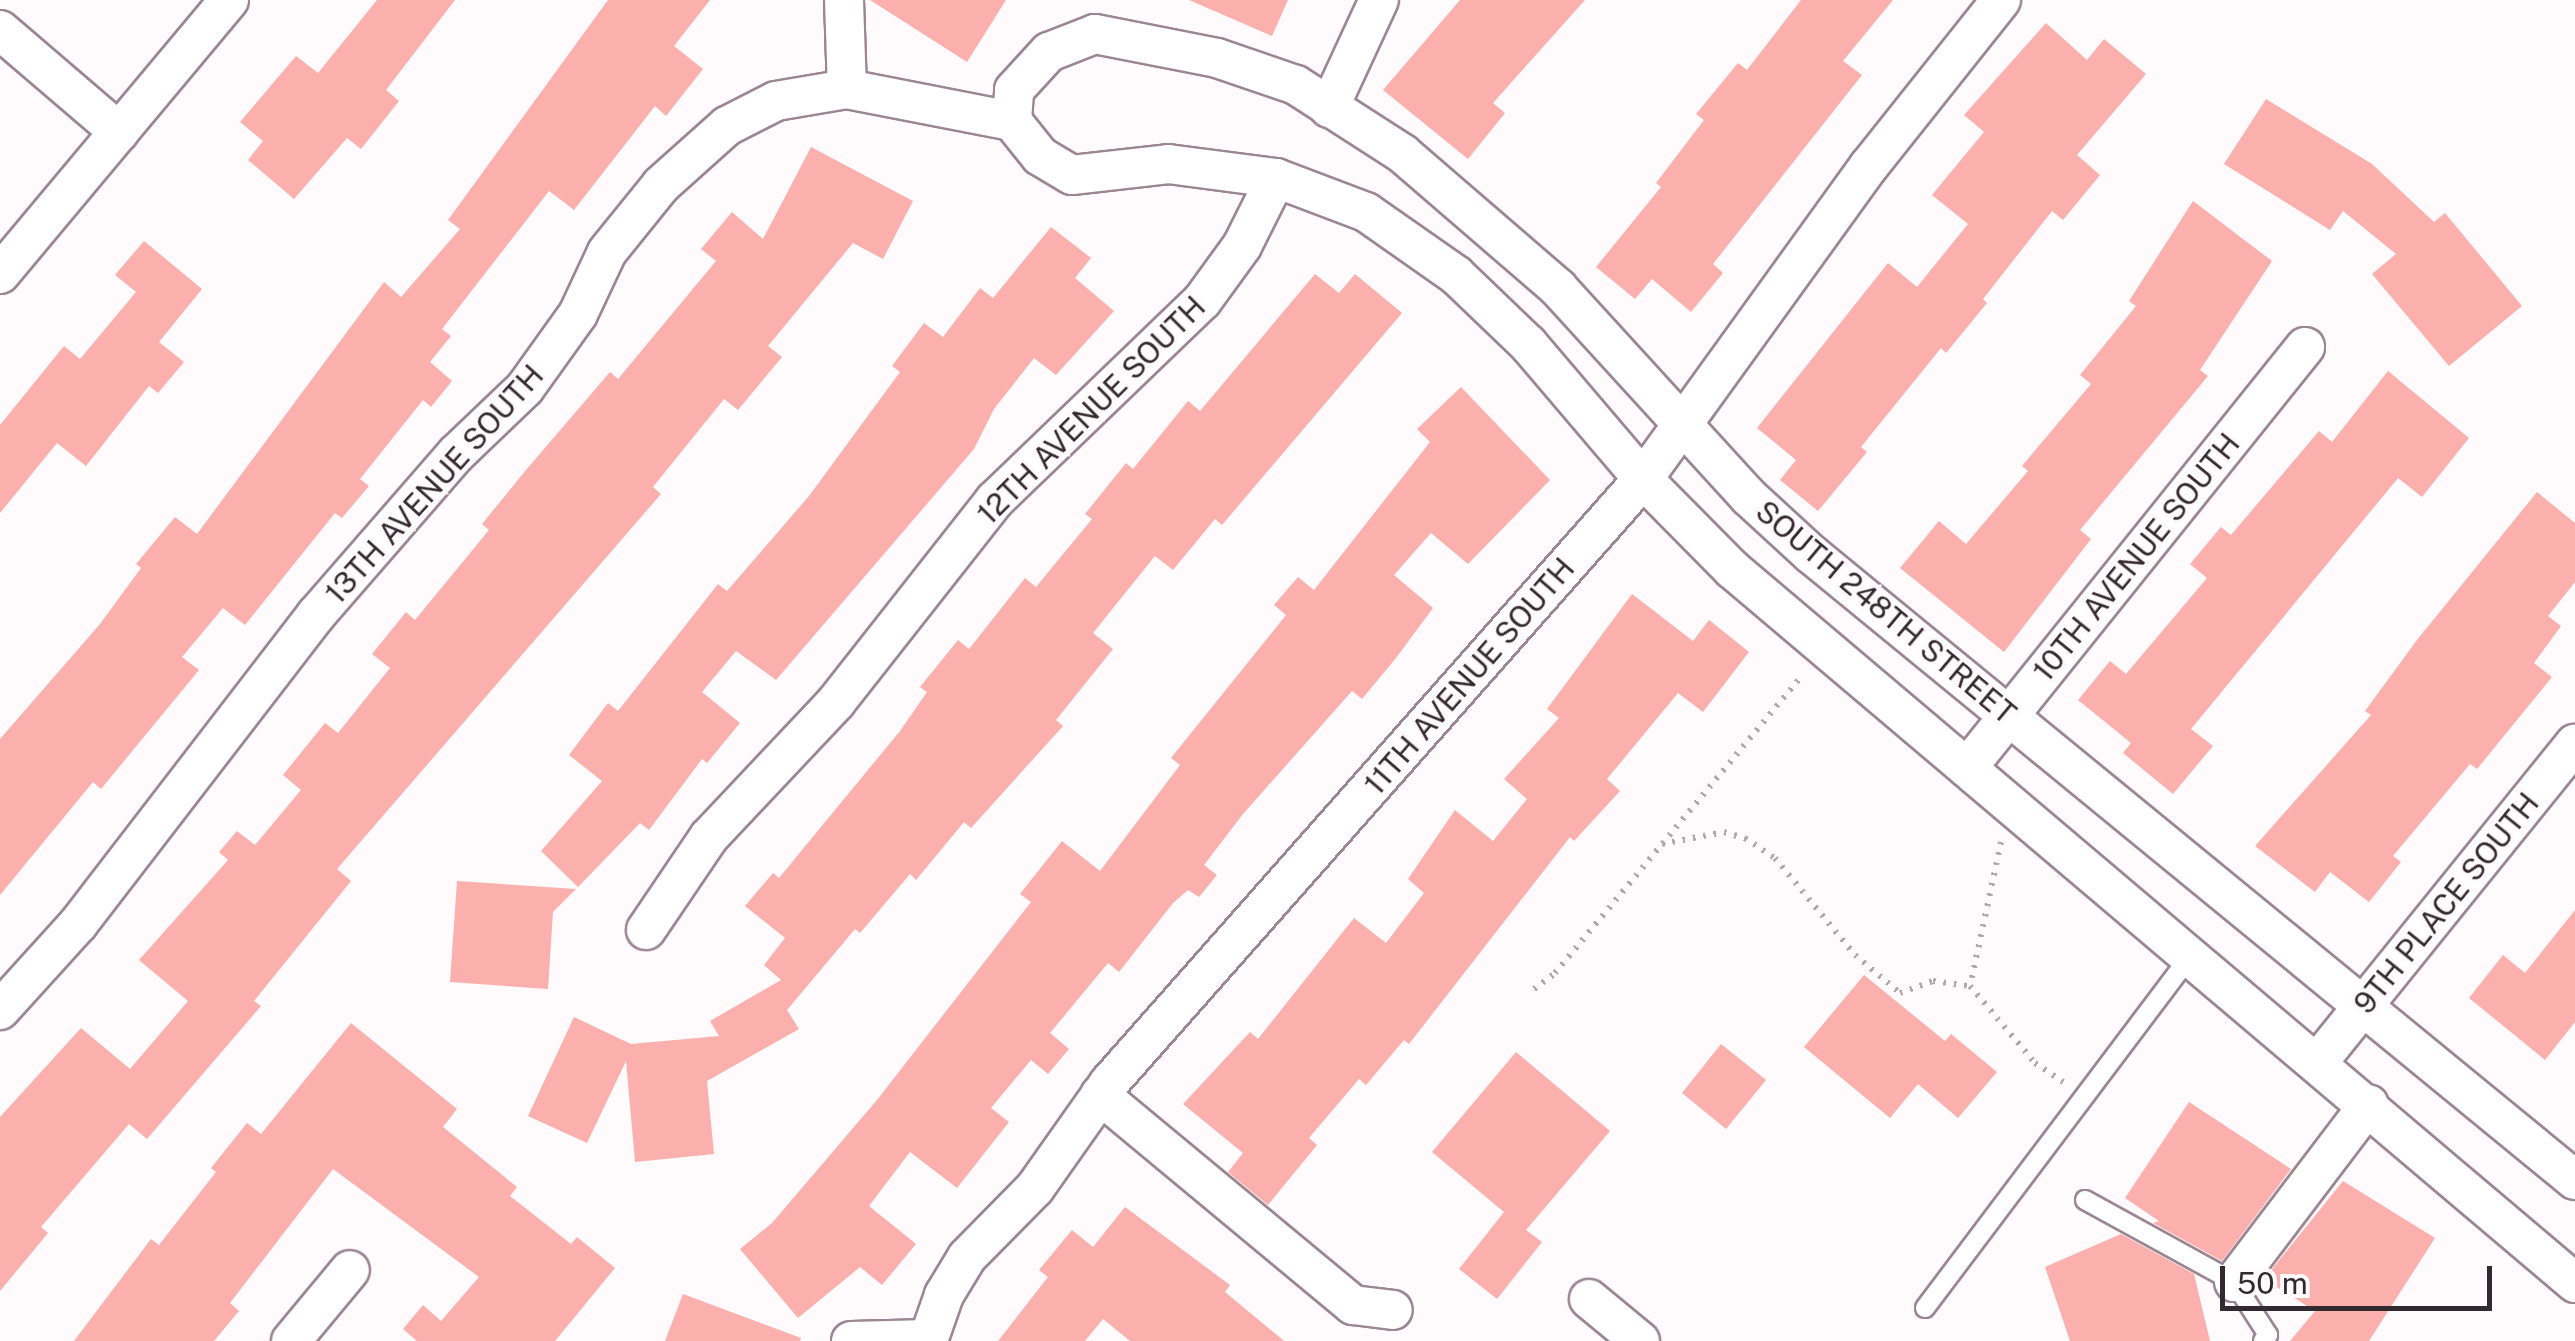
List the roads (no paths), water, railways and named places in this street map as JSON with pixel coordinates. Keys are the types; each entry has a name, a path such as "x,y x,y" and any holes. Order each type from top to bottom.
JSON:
{"street":[{"path":"0,274 229,0"},
{"path":"844,0 847,89 1012,121 1040,156 1072,175 1168,164 1276,178 1366,212 1456,274 1528,344 1643,479 1732,569 2369,1104 2575,1283"},
{"path":"1329,108 1379,0"},
{"name":"11TH AVENUE SOUTH","path":"851,1341 928,1340 944,1295 967,1258 1035,1188 1100,1094 1643,479 1869,166 2001,0"},
{"path":"0,30 119,132"},
{"name":"SOUTH 248TH STREET","path":"1012,121 1014,90 1049,52 1095,34 1217,58 1296,85 1402,154 1558,288 1811,554 2359,1007 2575,1180"},
{"name":"13TH AVENUE SOUTH","path":"0,1010 78,924 316,615 456,454 525,388 578,314 607,252 660,184 726,126 776,101 847,89"},
{"name":"12TH AVENUE SOUTH","path":"646,930 709,837 836,702 995,500 1202,301 1242,246 1276,178"},
{"name":"10TH AVENUE SOUTH","path":"1967,768 2305,347"},
{"name":"9TH PLACE SOUTH","path":"2318,1062 2575,744"},
{"path":"1100,1094 1353,1305 1393,1310"},
{"path":"2234,1282 2369,1104"},
{"path":"291,1341 350,1270"},
{"path":"1589,1299 1640,1341"}],"lane":[{"path":"1925,1308 2191,956"},
{"path":"2085,1200 2234,1282 2268,1335 2263,1341"}]}
